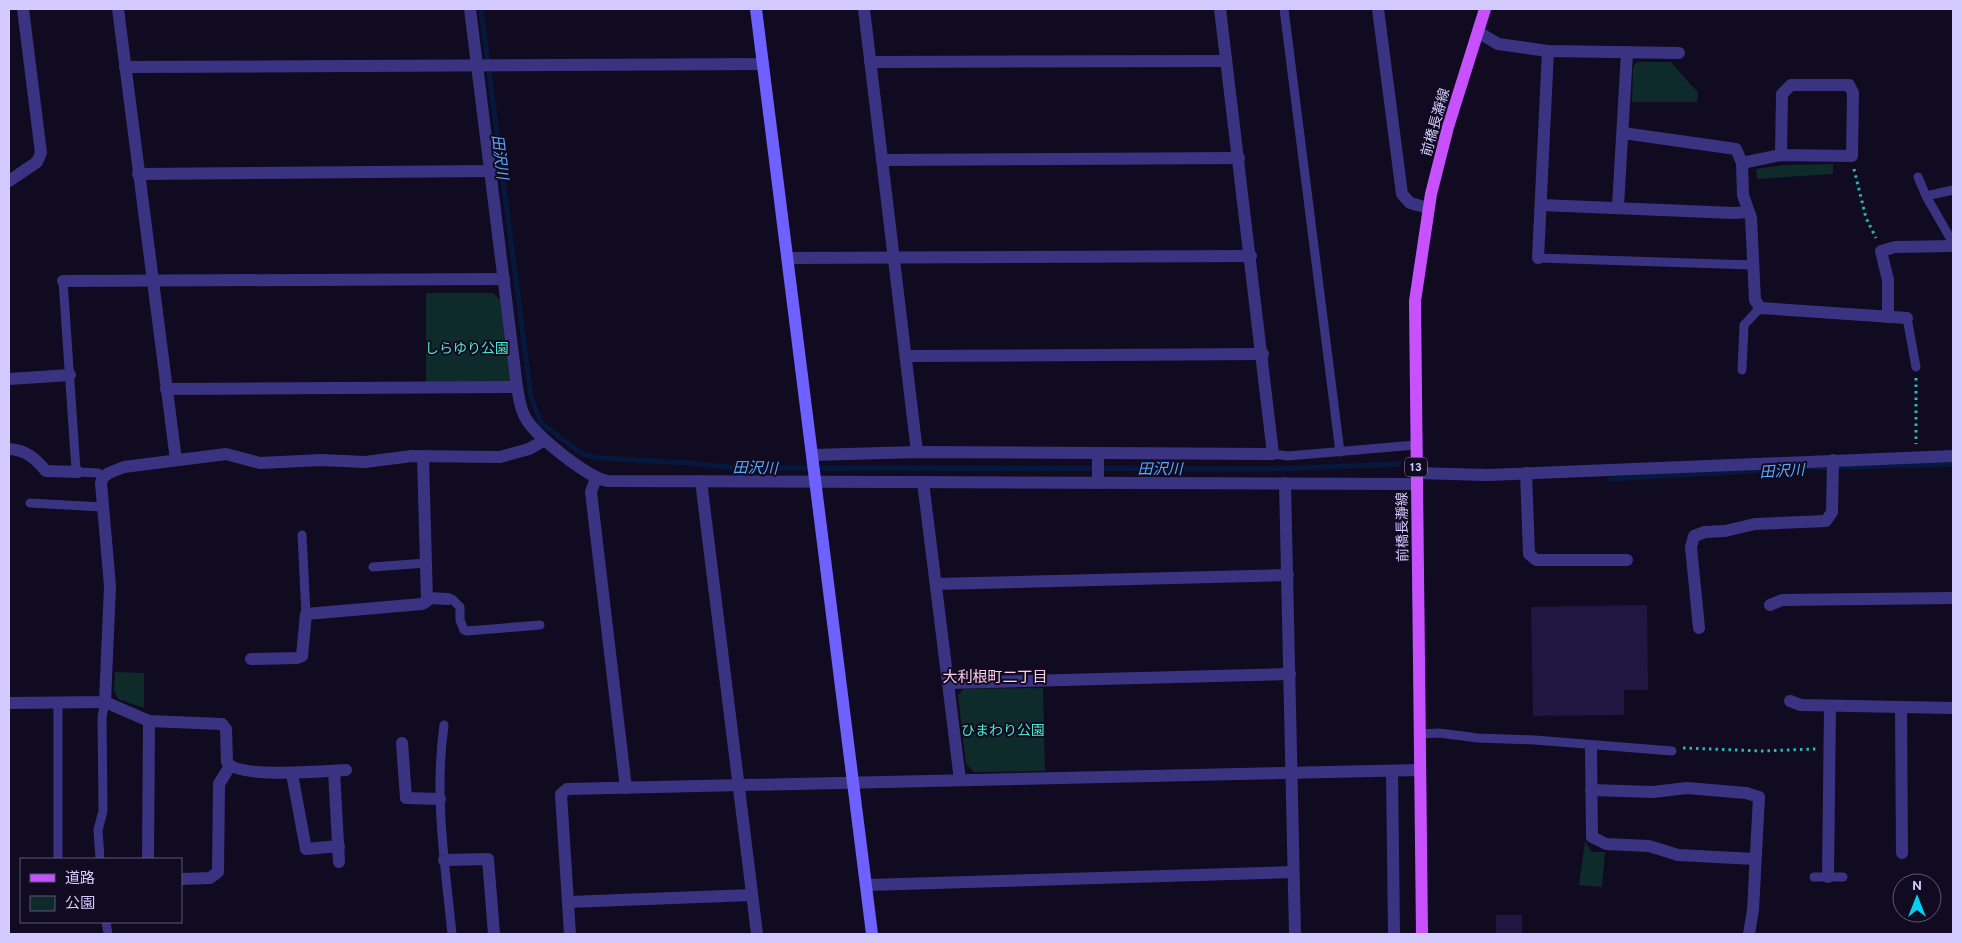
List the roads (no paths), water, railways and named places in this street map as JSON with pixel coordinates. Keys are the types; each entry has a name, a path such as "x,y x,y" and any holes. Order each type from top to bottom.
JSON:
{"main road":[{"name":"前橋長瀞線","path":"1422,934 1415,445 1415,301 1428,208 1448,127 1485,9"}],"street":[{"path":"9,181 37,162 41,153 24,9"},
{"path":"118,9 176,460"},
{"path":"470,9 517,387 526,419 545,440 596,478 608,481 1286,484 1953,456"},
{"path":"756,9 872,934"},
{"path":"864,9 918,452"},
{"path":"812,455 918,452 1273,454 1263,354 1220,9"},
{"path":"1378,9 1402,194 1410,203 1428,208"},
{"path":"1478,32 1498,44 1548,51 1679,53"},
{"path":"1538,258 1548,51"},
{"path":"1618,206 1627,52"},
{"path":"870,62 1226,61"},
{"path":"125,66 763,64"},
{"path":"1742,163 1781,156 1852,156 1853,93 1849,85 1791,85 1782,94 1781,156"},
{"path":"1623,133 1736,149 1742,163 1744,195 1751,218 1755,300 1760,308 1907,318"},
{"path":"882,160 1239,158"},
{"path":"138,174 490,172"},
{"path":"1541,204 1618,206 1734,214 1748,212"},
{"path":"1888,317 1888,280 1881,251 1895,246 1953,244"},
{"path":"788,258 894,256 1251,256"},
{"path":"63,281 504,279"},
{"path":"907,356 1263,354"},
{"path":"9,379 70,375"},
{"path":"166,389 500,389 517,387"},
{"path":"105,702 110,586 102,507 103,477 124,467 226,454 260,463 321,460 365,462 403,456 500,457 529,449 545,440"},
{"path":"9,449 18,450 33,456 46,471 78,472"},
{"path":"1098,453 1098,483"},
{"path":"423,457 428,598"},
{"path":"1699,628 1691,547 1694,536 1705,532 1726,531 1755,524 1826,521 1832,512 1833,460"},
{"path":"1526,473 1529,554 1536,560 1627,560"},
{"path":"596,478 591,492 626,788"},
{"path":"701,481 757,934"},
{"path":"923,482 960,780"},
{"path":"1286,484 1295,934"},
{"path":"936,584 1288,574"},
{"path":"251,659 297,658 302,656 306,614 422,604 428,598 448,599"},
{"path":"1770,605 1782,600 1953,598"},
{"path":"948,683 1290,674"},
{"path":"1790,701 1796,705 1953,708"},
{"path":"9,703 105,702 149,721 222,724 226,729 227,762 230,766 237,769 292,774 340,770 339,862"},
{"path":"1828,877 1830,706"},
{"path":"1900,707 1902,853"},
{"path":"148,858 149,721"},
{"path":"402,744 406,798 440,799"},
{"path":"1591,746 1592,837 1606,844 1649,846 1678,855 1755,859"},
{"path":"182,879 210,878 217,875 219,784 230,766"},
{"path":"570,934 561,794 567,789 1420,770"},
{"path":"1392,771 1394,934"},
{"path":"292,774 306,849 338,846"},
{"path":"1591,790 1654,792 1687,788 1746,792 1759,797 1753,910 1749,934"},
{"path":"444,860 488,860 494,934"},
{"path":"867,885 1293,872"},
{"path":"568,902 752,895"}],"lane":[{"path":"1284,9 1340,452"},
{"path":"1918,177 1926,196 1953,244"},
{"path":"1926,196 1953,190"},
{"path":"1538,258 1753,265"},
{"path":"63,281 78,472 98,474 103,477"},
{"path":"1742,370 1744,325 1760,308"},
{"path":"1907,318 1916,367"},
{"path":"1273,454 1288,456 1415,445"},
{"path":"30,503 102,507"},
{"path":"302,535 306,614"},
{"path":"373,567 426,564"},
{"path":"448,599 452,599 460,606 460,620 464,630 467,631 540,625"},
{"path":"100,858 98,830 103,812 102,717 105,702"},
{"path":"58,703 58,858"},
{"path":"444,725 441,746 440,799 452,934"},
{"path":"1419,734 1439,733 1672,751"},
{"path":"1814,877 1843,877"}],"waterway":[{"name":"田沢川","path":"481,9 531,397 541,423 582,454 599,458 738,468 1267,469 1399,464"},
{"name":"田沢川","path":"1811,468 1953,464"},
{"name":"田沢川","path":"1611,479 1783,469"}],"district":[{"name":"大利根町二丁目","path":"995,677"}],"park label":[{"name":"しらゆり公園","path":"467,348"},
{"name":"ひまわり公園","path":"1003,730"}]}
